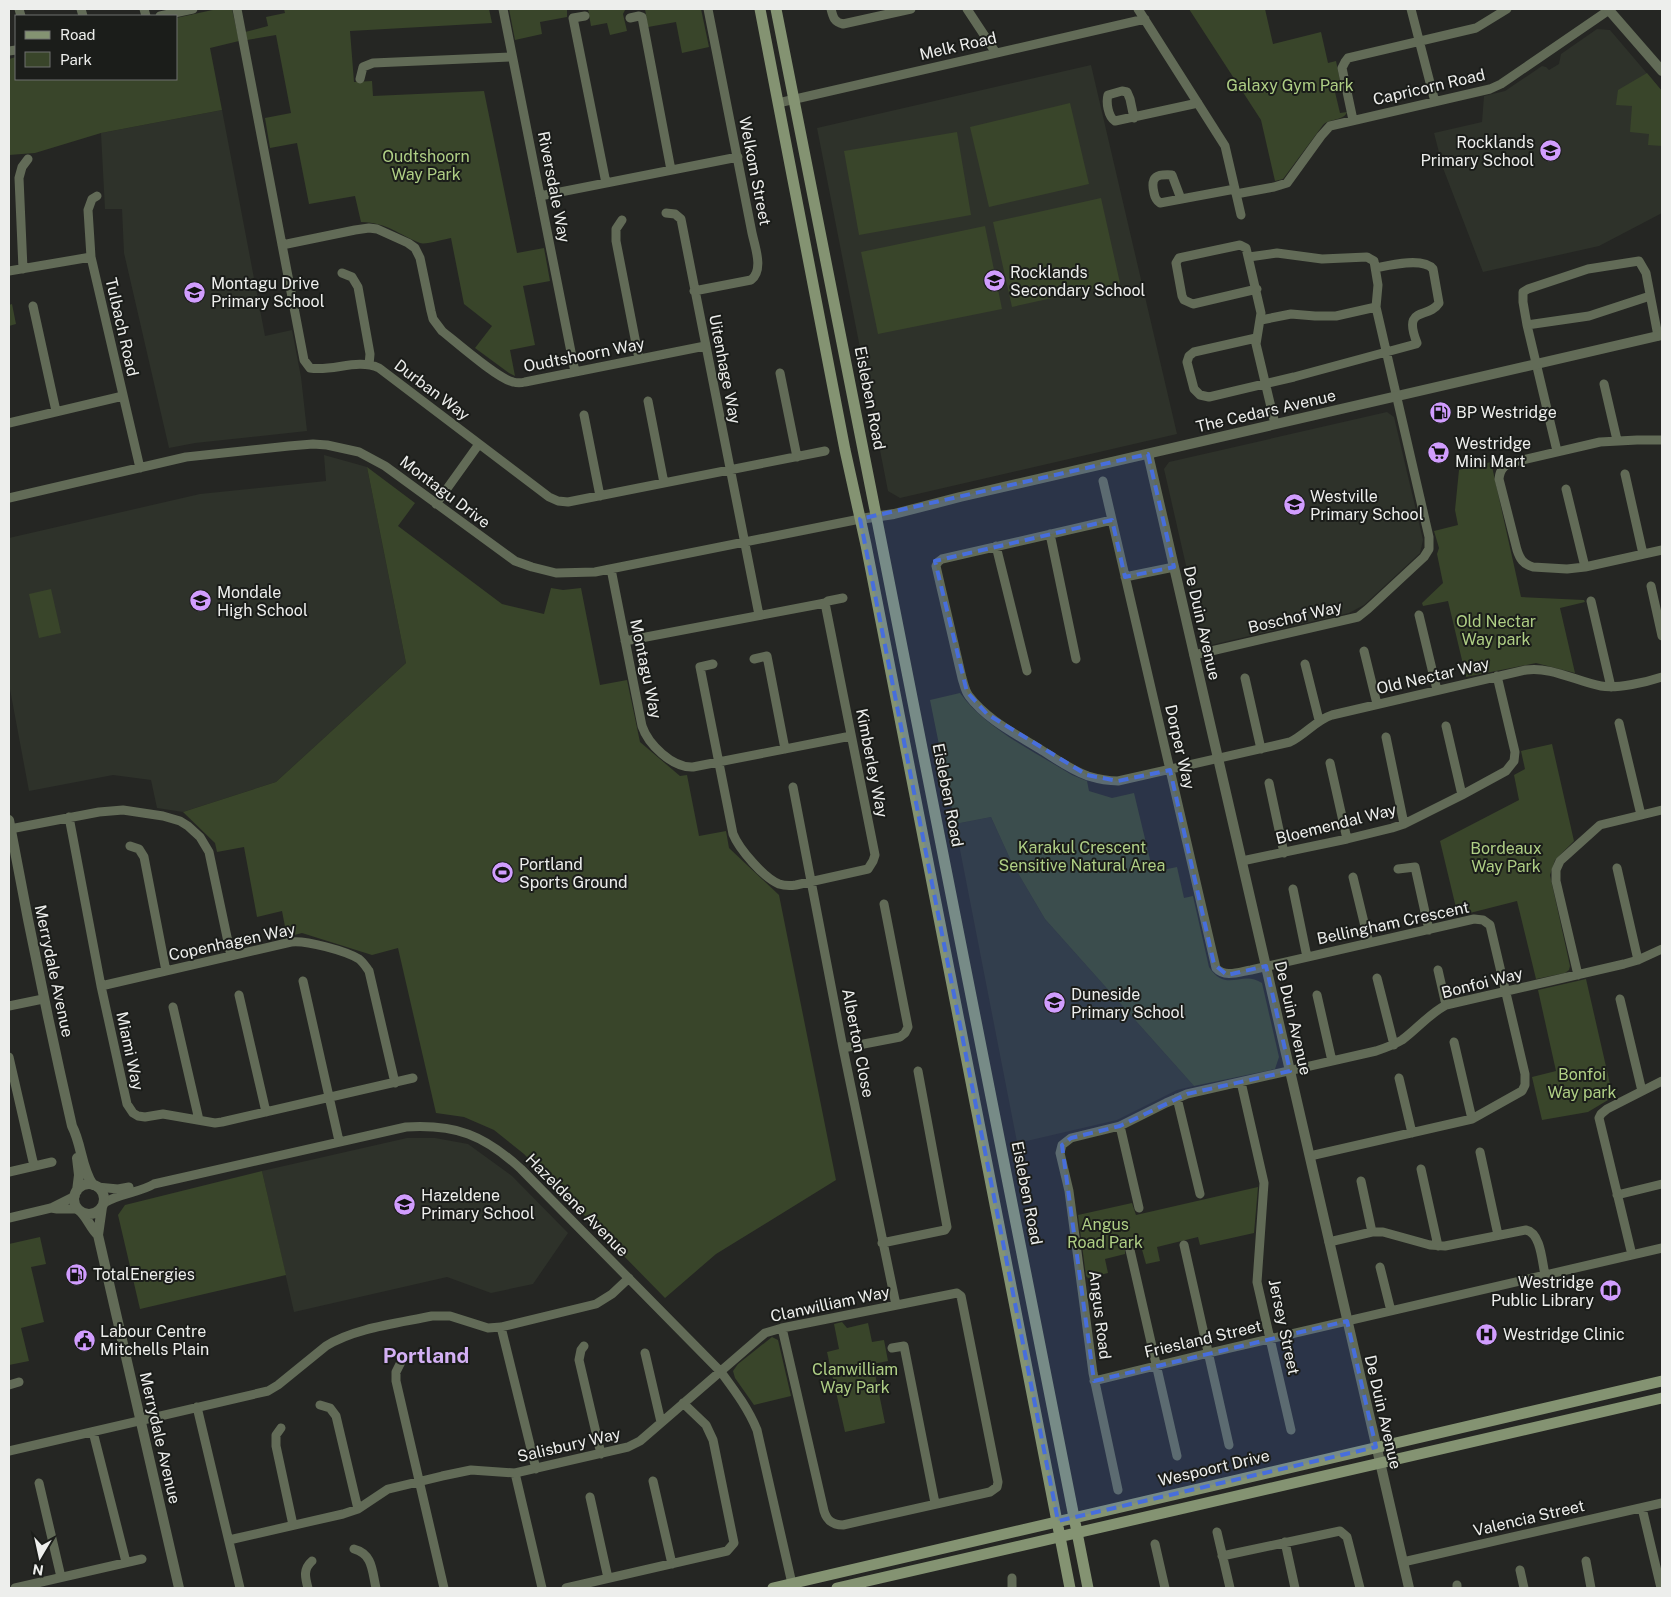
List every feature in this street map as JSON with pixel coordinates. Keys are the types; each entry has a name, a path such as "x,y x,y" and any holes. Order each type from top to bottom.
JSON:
{"main road":[{"name":"Eisleben Road","path":"760,9 1070,1588"},
{"name":"Eisleben Road","path":"776,9 1088,1588"},
{"name":"Wespoort Drive","path":"773,1588 793,1586 1074,1517 1662,1381"},
{"name":"Wespoort Drive","path":"838,1588 1662,1398"}],"street":[{"path":"165,15 192,9"},
{"name":"Durban Way","path":"237,9 304,360 307,366 313,369 360,364 379,368 553,499 568,502 825,451"},
{"name":"Riversdale Way","path":"503,9 575,372"},
{"name":"Welkom Street","path":"694,292 751,280 757,273 758,264 708,9"},
{"path":"831,9 834,18 838,23 843,24 885,11 911,9"},
{"path":"967,9 996,53"},
{"path":"1138,9 1227,150 1241,215"},
{"path":"1412,9 1435,102"},
{"path":"1609,9 1662,71"},
{"name":"Capricorn Road","path":"1181,199 1274,188 1287,183 1326,130 1334,124 1490,89 1501,84 1609,9"},
{"name":"Capricorn Road","path":"1354,120 1342,68 1345,62 1352,57 1476,28 1504,10"},
{"path":"585,16 573,18 606,183"},
{"path":"630,18 642,17 671,170"},
{"name":"Melk Road","path":"778,103 1145,19"},
{"path":"360,79 363,67 373,63 512,57"},
{"path":"1134,118 1198,103"},
{"path":"540,196 738,156"},
{"path":"24,269 19,178 22,167 28,159"},
{"name":"Tulbach Road","path":"97,196 90,203 88,210 91,257 140,468"},
{"name":"Uitenhage Way","path":"666,213 675,214 680,219 759,616"},
{"path":"622,220 616,229 616,241 639,359"},
{"name":"Oudtshoorn Way","path":"282,245 369,228 408,243 415,248 420,258 433,319 442,331 506,380 514,382 525,382 706,346"},
{"path":"1257,289 1193,304 1187,303 1182,296 1176,263 1179,258 1240,245 1246,248 1249,257 1257,289 1260,304 1261,320 1256,338 1275,424"},
{"path":"1249,257 1277,253 1322,259 1367,257 1374,260 1376,268 1404,263 1426,263 1433,269 1439,299 1436,307 1420,313 1414,319 1412,326 1417,343 1209,397 1200,395 1194,389 1188,362 1189,356 1194,352 1256,338"},
{"path":"9,271 91,257"},
{"path":"1557,451 1522,302 1523,292 1588,269 1637,260 1640,261 1646,274 1660,336"},
{"name":"Boschof Way","path":"1194,655 1358,617 1424,557 1429,549 1429,536 1376,307 1378,285 1376,268"},
{"path":"342,273 352,277 358,287 370,354 370,365"},
{"path":"1527,325 1589,316 1650,296"},
{"path":"32,306 56,411"},
{"path":"1261,320 1291,314 1336,316 1376,307"},
{"name":"The Cedars Avenue","path":"860,519 894,514 960,497 1660,336"},
{"path":"780,373 797,457"},
{"path":"1604,384 1617,440"},
{"path":"9,423 123,396"},
{"path":"648,401 664,483"},
{"path":"584,415 600,496"},
{"path":"1662,440 1617,440 1557,451 1505,465 1500,472 1499,479 1517,550 1526,565 1567,569 1585,567 1662,550"},
{"name":"Montagu Drive","path":"9,498 186,457 313,444 327,445 359,452 374,459 508,556 532,567 566,574 611,569 860,519"},
{"path":"436,504 479,444"},
{"name":"De Duin Avenue","path":"1148,454 1409,1588"},
{"path":"1625,474 1643,554"},
{"name":"Dorper Way","path":"1103,481 1216,968 1223,974 1227,974 1266,966"},
{"path":"1566,489 1585,567"},
{"path":"1026,671 996,546 1112,520"},
{"path":"1050,534 1076,659"},
{"name":"Old Nectar Way","path":"996,546 942,559 936,566 962,678 967,692 987,714 1071,768 1106,781 1118,781 1170,770 1290,742 1299,738 1319,720 1332,714 1526,670 1537,669 1590,684 1610,687 1662,677"},
{"path":"1125,577 1174,567"},
{"name":"Montagu Way","path":"611,569 642,726 648,739 671,760 680,766 693,767 851,736"},
{"path":"1651,586 1662,636"},
{"path":"625,641 826,603 828,600 843,598"},
{"path":"1591,601 1610,687"},
{"name":"Kimberley Way","path":"810,882 864,871 871,866 875,855 826,603"},
{"path":"1419,615 1437,690"},
{"path":"1364,651 1377,704"},
{"path":"754,659 767,656 785,749"},
{"path":"714,664 700,667 736,843 771,879 779,884 791,886 810,882"},
{"path":"1305,664 1319,720"},
{"name":"Bloemendal Way","path":"1242,861 1347,839 1404,824 1506,772 1514,761 1515,752 1497,676"},
{"path":"1244,678 1261,749"},
{"path":"1619,723 1641,814"},
{"path":"1446,726 1462,796"},
{"path":"1386,737 1404,824"},
{"path":"1330,763 1347,839"},
{"path":"1269,783 1284,853"},
{"name":"Alberton Close","path":"793,787 843,1048 896,1305"},
{"path":"10,825 123,810 173,818 188,826 206,845 212,858 231,956"},
{"path":"1578,975 1556,881 1556,870 1560,861 1600,825 1662,810"},
{"name":"Miami Way","path":"69,817 101,986 127,1104 133,1113 142,1117 163,1114 222,1122 413,1078"},
{"name":"Merrydale Avenue","path":"10,825 43,999 72,1126 78,1166 76,1194"},
{"path":"130,846 139,849 144,857 166,971"},
{"path":"1398,869 1415,867 1429,930"},
{"path":"1617,868 1638,960"},
{"path":"1353,877 1369,943"},
{"path":"1293,889 1307,957"},
{"path":"843,1048 900,1037 908,1027 884,904"},
{"name":"Bellingham Crescent","path":"1266,966 1474,919 1483,920 1490,925 1525,1074 1525,1085 1522,1091 1472,1119 1310,1156"},
{"name":"Copenhagen Way","path":"101,986 291,942 302,941 347,954 361,961 366,967 371,980 395,1083"},
{"name":"Bonfoi Way","path":"1290,1071 1394,1045 1435,1012 1446,1006 1638,960 1662,950"},
{"path":"1438,970 1446,1006"},
{"path":"1377,978 1394,1045"},
{"path":"303,982 339,1141"},
{"path":"239,995 266,1112"},
{"path":"1317,995 1332,1061"},
{"path":"9,1006 43,999"},
{"path":"1620,999 1642,1091"},
{"path":"173,1006 198,1120"},
{"path":"1454,1042 1472,1119"},
{"path":"9,1057 34,1166"},
{"path":"882,1243 945,1230 947,1227 918,1071"},
{"name":"Angus Road","path":"1118,1490 1094,1381 1069,1191 1060,1153 1062,1145 1068,1139 1120,1126 1177,1098 1290,1071"},
{"path":"1399,1078 1412,1133"},
{"path":"1632,1255 1599,1118 1607,1109 1662,1080"},
{"name":"Jersey Street","path":"1241,1082 1264,1183 1257,1276 1291,1430"},
{"path":"1177,1098 1200,1194"},
{"name":"Merrydale Avenue","path":"72,1126 87,1174 95,1186"},
{"path":"1120,1126 1139,1208"},
{"name":"Hazeldene Avenue","path":"95,1186 118,1189 154,1184 406,1127 445,1127 475,1136 502,1152 521,1169 721,1372 745,1404 757,1430 793,1586"},
{"path":"1480,1152 1498,1235"},
{"path":"9,1172 52,1162"},
{"path":"1421,1170 1438,1246"},
{"path":"1361,1182 1372,1232"},
{"name":"Hazeldene Avenue","path":"103,1205 120,1195 148,1188 154,1184"},
{"path":"1617,1195 1662,1184"},
{"path":"9,1218 51,1208 76,1194 84,1186 95,1186 103,1194 103,1205 99,1211 90,1214 80,1210 57,1210 51,1208"},
{"path":"76,1194 74,1200 80,1210"},
{"name":"Merrydale Avenue","path":"103,1205 98,1235 180,1588"},
{"name":"Merrydale Avenue","path":"80,1210 87,1218 93,1232 98,1235"},
{"path":"1329,1242 1372,1232 1383,1232 1438,1246 1526,1230 1534,1233 1537,1239 1545,1276"},
{"path":"1184,1245 1229,1445"},
{"name":"Friesland Street","path":"1094,1381 1662,1248"},
{"path":"1130,1250 1177,1456"},
{"path":"1380,1267 1391,1311"},
{"path":"9,1451 268,1391 326,1346 352,1334 443,1315 488,1328 501,1327 596,1304 612,1294 629,1278"},
{"name":"Clanwilliam Way","path":"721,1372 765,1333 955,1293 959,1294 961,1296 998,1482 997,1487 990,1492 935,1504"},
{"path":"501,1327 536,1469"},
{"path":"782,1328 824,1511 828,1520 843,1525 935,1504 904,1346 892,1348"},
{"path":"584,1346 579,1360 601,1454"},
{"path":"645,1354 662,1422"},
{"path":"401,1362 396,1372 396,1381 444,1588"},
{"name":"Salisbury Way","path":"229,1540 358,1509 388,1489 419,1481 471,1470 515,1473 633,1445 721,1372"},
{"path":"9,1385 19,1382"},
{"path":"566,1588 727,1551 734,1543 710,1431 683,1403"},
{"path":"320,1405 330,1408 336,1416 358,1509"},
{"path":"197,1407 240,1588"},
{"path":"281,1428 276,1435 276,1446 293,1525"},
{"path":"93,1432 126,1562"},
{"path":"515,1473 542,1588"},
{"path":"653,1481 672,1564"},
{"path":"39,1483 60,1577"},
{"path":"590,1497 608,1578"},
{"name":"Valencia Street","path":"1403,1562 1662,1503"},
{"path":"1642,1508 1661,1588"},
{"path":"1222,1556 1337,1531 1344,1533 1348,1537 1360,1588"},
{"path":"1217,1532 1230,1588"},
{"path":"1285,1542 1295,1588"},
{"path":"1155,1544 1165,1588"},
{"path":"354,1550 365,1553 369,1559 376,1588"},
{"path":"14,1588 142,1559"},
{"path":"308,1588 305,1571 308,1564 312,1561"},
{"path":"1586,1561 1591,1588"},
{"path":"1520,1570 1524,1588"},
{"path":"1012,1578 1012,1588"}],"highlighted area":[{"path":"1148,454 1174,567 1125,577 1112,520 935,561 967,692 987,714 1087,775 1118,781 1170,770 1214,964 1227,975 1266,966 1290,1071 1187,1094 1120,1126 1071,1138 1062,1145 1094,1381 1347,1321 1376,1447 1058,1521 860,519"}],"shaded area":[{"name":"Rocklands Primary School","path":"1597,29 1610,30 1662,91 1662,213 1599,246 1483,272 1443,168 1434,133 1482,122 1484,96 1505,91 1542,66 1549,70 1559,64 1561,54"},
{"name":"Rocklands Secondary School","path":"1091,65 1177,434 900,498 888,491 817,128"},
{"name":"Montagu Drive Primary School","path":"222,110 265,336 292,330 301,377 307,431 195,443 169,448 124,253 122,209 105,209 101,133"},
{"name":"Westville Primary School","path":"1387,412 1394,417 1423,540 1420,553 1364,605 1349,613 1211,645 1203,640 1164,469 1169,462"},
{"name":"Mondale High School","path":"324,455 367,467 406,663 276,782 183,812 157,808 151,780 113,775 29,791 9,684 9,538 200,494 326,481"},
{"name":"Duneside Primary School","path":"991,817 1012,863 1045,919 1194,1086 1177,1090 1117,1120 1017,1142 955,824"},
{"name":"Hazeldene Primary School","path":"407,1138 435,1138 468,1144 512,1176 568,1233 533,1284 491,1293 447,1277 294,1312 262,1171"}],"green space":[{"path":"217,9 232,9 239,41 210,48 222,110 101,133 35,153 9,155 9,59 15,57 15,80 178,80 178,18"},
{"name":"Oudtshoorn Way Park","path":"284,9 489,9 492,23 350,31 354,82 372,81 373,96 484,91 517,253 544,248 550,281 523,286 535,345 510,350 515,376 475,348 492,326 464,304 451,238 430,243 420,243 379,224 361,222 355,196 309,204 297,143 270,148 265,118 291,113 276,35 247,40 245,32 268,26 266,17 285,13"},
{"path":"509,9 567,9 567,17 540,22 542,34 515,40"},
{"path":"588,9 628,9 623,14 627,31 610,35 607,23 591,26"},
{"path":"645,9 701,9 709,47 682,53 676,22 648,27"},
{"name":"Galaxy Gym Park","path":"1189,9 1265,9 1273,44 1321,32 1328,63 1336,61 1342,90 1335,92 1340,113 1347,112 1343,117 1323,125 1283,179 1275,181 1261,120"},
{"path":"1647,73 1662,91 1662,146 1648,145 1649,134 1630,132 1632,106 1616,105 1618,90"},
{"path":"1070,103 1089,184 989,207 970,127"},
{"path":"957,132 971,215 859,235 844,151"},
{"path":"1101,198 1120,283 1012,307 993,222"},
{"path":"985,226 1002,309 878,334 861,252"},
{"path":"12,304 16,324 9,326 9,305"},
{"name":"Old Nectar Way park","path":"1491,462 1521,597 1584,600 1585,602 1560,608 1575,673 1536,663 1466,677 1448,601 1423,606 1422,603 1443,583 1437,554 1439,548 1434,531 1458,525 1455,510 1459,470"},
{"name":"Portland Sports Ground","path":"367,467 415,503 398,526 502,604 544,614 551,588 563,590 581,588 600,685 627,680 640,742 680,776 687,775 699,836 726,831 729,848 779,895 836,1180 716,1254 665,1298 524,1154 494,1130 464,1117 436,1113 398,948 372,955 302,933 287,937 282,911 257,917 244,847 217,852 215,843 183,812 276,782 406,663"},
{"path":"51,589 61,633 39,638 29,594"},
{"name":"Karakul Crescent Sensitive Natural Area","path":"960,693 983,718 997,729 1072,775 1087,781 1089,791 1112,798 1134,793 1153,872 1177,867 1184,898 1193,896 1209,967 1222,979 1248,978 1262,983 1279,1057 1275,1069 1194,1086 1045,919 1012,863 991,817 955,824 930,700"},
{"name":"Bordeaux Way Park","path":"1552,744 1574,841 1555,860 1550,875 1570,966 1569,970 1565,973 1536,979 1517,901 1458,916 1440,841 1519,800 1514,775 1525,769 1521,751"},
{"name":"Bonfoi Way park","path":"1586,979 1613,1097 1588,1112 1542,1120 1532,1077 1556,1071 1538,990"},
{"path":"262,1171 286,1275 140,1309 118,1215 125,1205"},
{"name":"Angus Road Park","path":"1258,1187 1254,1233 1200,1245 1198,1237 1157,1247 1160,1261 1146,1264 1141,1246 1138,1243 1127,1246 1125,1254 1105,1259 1108,1273 1088,1278 1086,1276 1078,1215 1132,1203 1136,1215"},
{"path":"40,1237 46,1264 31,1267 44,1322 21,1328 29,1361 9,1365 9,1244"},
{"name":"Clanwilliam Way Park","path":"842,1322 847,1328 868,1323 872,1342 884,1340 888,1361 873,1364 885,1423 845,1432 827,1352 839,1349 834,1324"},
{"path":"772,1337 778,1340 791,1396 754,1405 735,1378 733,1371 738,1364"}],"place":[{"name":"Rocklands Primary School","path":"1550,151"},
{"name":"Rocklands Secondary School","path":"994,281"},
{"name":"Montagu Drive Primary School","path":"195,292"},
{"name":"BP Westridge","path":"1440,412"},
{"name":"Westridge Mini Mart","path":"1439,452"},
{"name":"Westville Primary School","path":"1294,505"},
{"name":"Mondale High School","path":"201,601"},
{"name":"Portland Sports Ground","path":"503,873"},
{"name":"Duneside Primary School","path":"1055,1003"},
{"name":"Hazeldene Primary School","path":"405,1204"},
{"name":"TotalEnergies","path":"77,1274"},
{"name":"Westridge Public Library","path":"1610,1291"},
{"name":"Westridge Clinic","path":"1487,1334"},
{"name":"Labour Centre Mitchells Plain","path":"84,1340"}],"district":[{"name":"Portland","path":"426,1355"}]}
